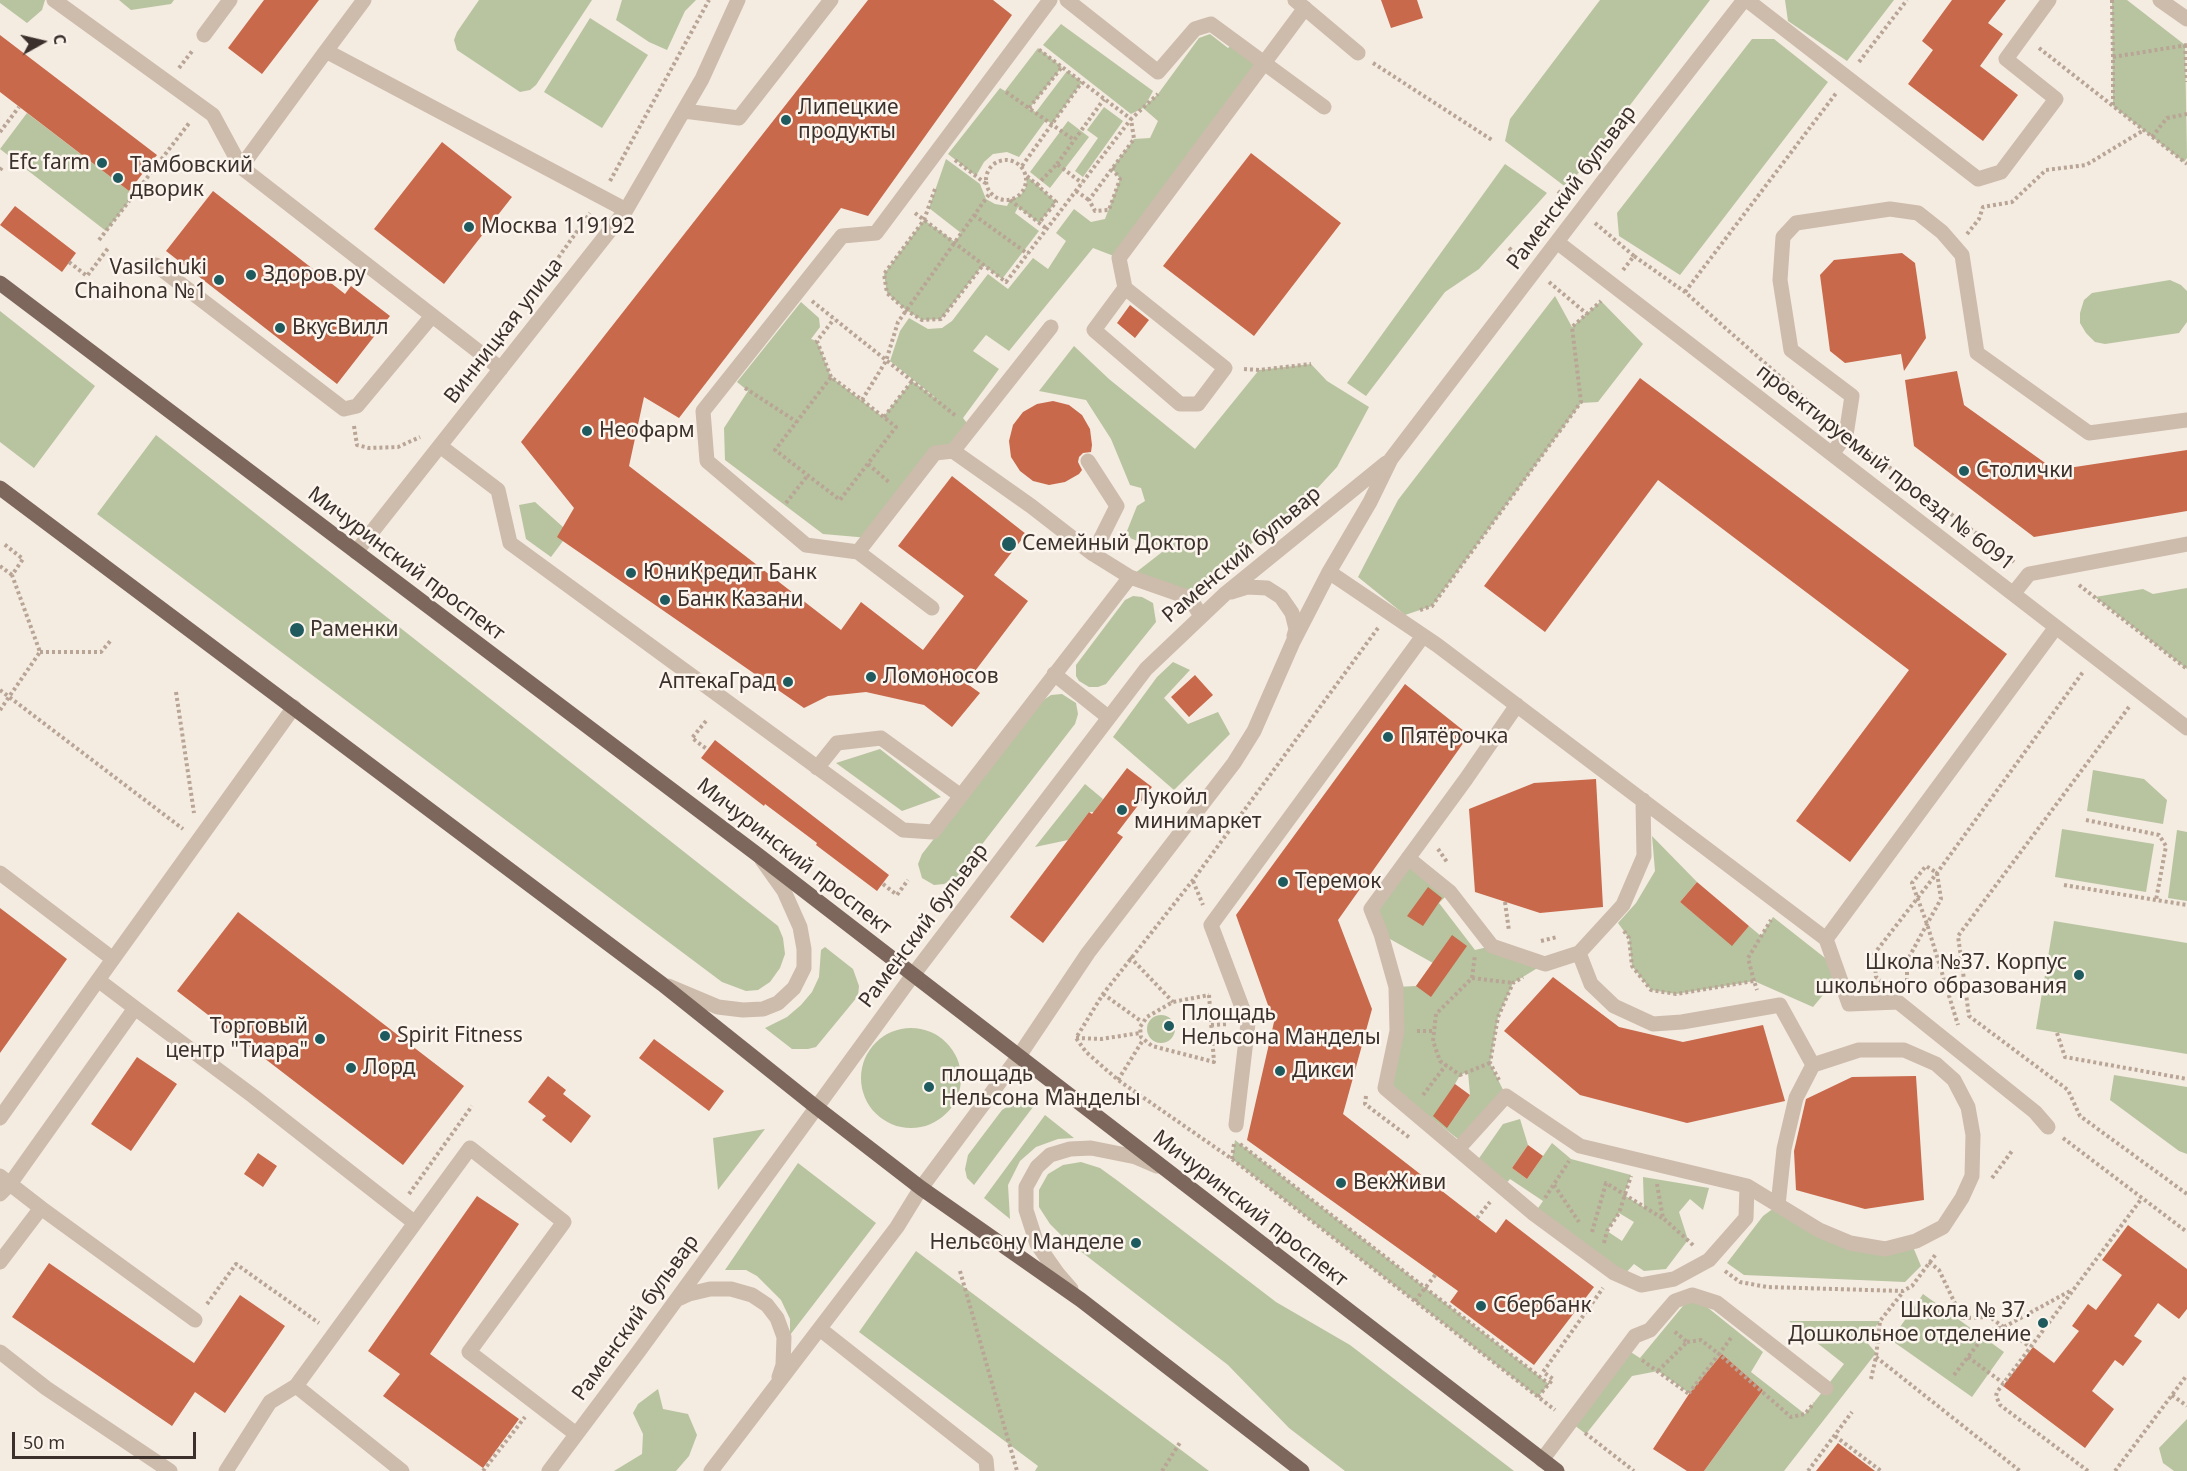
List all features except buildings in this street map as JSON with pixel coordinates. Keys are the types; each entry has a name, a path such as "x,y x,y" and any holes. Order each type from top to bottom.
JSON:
{"main road":[{"name":"Мичуринский проспект","path":"0,283 758,855 1557,1471"},
{"path":"0,488 294,706 662,984 921,1188 1081,1300 1302,1471"}],"street":[{"path":"54,0 213,115 241,167 501,369"},
{"path":"204,35 230,0"},
{"path":"241,167 364,0"},
{"name":"Винницкая улица","path":"356,552 626,210 702,79 738,0"},
{"path":"684,111 739,118 831,0"},
{"path":"932,608 858,552 806,545 707,461 703,411 842,236 876,234 1050,0"},
{"path":"1746,0 1978,179 2001,172 2056,99 2006,59 2049,0"},
{"name":"Раменский бульвар","path":"711,1471 897,1227 921,1188 1019,1056 1088,953 1234,763 1254,731 1293,642 1329,572 1370,502 1391,459 1746,0"},
{"path":"2160,0 2187,19"},
{"path":"1076,2 1158,72 1195,29 1210,24 1324,107"},
{"path":"1125,288 1094,330 1180,404 1198,404 1225,369 1125,288 1119,258 1264,63 1300,4 1358,53"},
{"path":"326,51 626,210"},
{"path":"1832,454 1846,435 1852,396 1791,350 1780,280 1783,237 1796,223 1890,209 1918,213 1942,232 1962,255 1977,352 2089,433 2187,420"},
{"name":"проектируемый проезд № 6091","path":"1557,242 2187,728"},
{"path":"156,265 344,409 357,406 432,316"},
{"path":"953,451 1051,327"},
{"path":"440,446 498,490 510,543 903,830 933,832 1130,577"},
{"path":"858,552 935,453 953,451 1031,506 1093,554 1130,577 1190,598 1201,616"},
{"name":"Раменский бульвар","path":"549,1471 913,975 1146,669 1226,593 1391,459"},
{"path":"1088,461 1117,506 1093,554"},
{"path":"2013,594 2029,574 2187,544"},
{"path":"1329,572 1423,636 1517,705 1826,939 1850,1004 1898,1002 2035,1112 2048,1127"},
{"path":"1226,593 1247,587 1267,588 1281,597 1292,613 1296,628 1293,642"},
{"path":"1826,939 2056,627"},
{"path":"1235,1132 1248,1023 1211,925 1423,636"},
{"path":"1054,674 1108,717"},
{"path":"1517,705 1371,909 1382,934 1396,987 1397,1031 1384,1088 1534,1214 1614,1273 1641,1285 1674,1279 1709,1260 1746,1218 1747,1186"},
{"path":"0,1118 294,706"},
{"path":"817,768 837,743 881,738 961,796"},
{"path":"1408,858 1450,892 1492,946 1545,964 1579,953 1623,905 1644,856 1643,800"},
{"path":"662,984 718,1007 743,1011 763,1009 778,1003 794,987 804,968 804,949 800,927 784,891 758,855"},
{"path":"0,873 113,959"},
{"path":"1579,953 1591,984 1614,1006 1653,1024 1682,1022 1780,1005 1813,1065"},
{"path":"98,980 253,1096 415,1223"},
{"path":"135,1008 3,1184 41,1208 195,1320"},
{"path":"1458,1149 1506,1096 1580,1146 1747,1186 1778,1205 1819,1230 1850,1243 1885,1249 1916,1241 1943,1227 1962,1198 1972,1176 1973,1135 1968,1107 1954,1080 1936,1064 1904,1050 1859,1050 1813,1065 1796,1098 1784,1149 1778,1205"},
{"path":"1954,1080 1965,1056"},
{"path":"226,1471 270,1402 296,1386 470,1148 564,1222 469,1352 576,1434"},
{"path":"1081,1300 1058,1275 1037,1244 1026,1210 1026,1187 1037,1167 1050,1155 1070,1149 1091,1148 1136,1157 1165,1170"},
{"path":"0,1262 41,1208"},
{"path":"676,1300 710,1289 731,1289 752,1295 767,1305 777,1318 783,1337 783,1365 777,1383"},
{"path":"1542,1460 1635,1336 1650,1330 1675,1301 1692,1295 1717,1303 1826,1388"},
{"path":"820,1329 986,1460 987,1471"},
{"path":"0,1352 46,1388 170,1471"},
{"path":"296,1386 402,1471"}],"path":[{"path":"541,282 601,197 709,0"},
{"path":"1685,292 1907,0"},
{"path":"2112,0 2113,106"},
{"path":"2023,35 2152,137 2186,161"},
{"path":"1034,45 1131,119 1134,139 1089,200"},
{"path":"2113,57 2186,45 2187,82"},
{"path":"1358,53 1492,140"},
{"path":"1029,108 1062,67"},
{"path":"1022,166 1082,82"},
{"path":"1000,88 1074,140"},
{"path":"900,202 1006,282 1131,119 1158,94"},
{"path":"1037,185 1057,164 1104,99"},
{"path":"0,132 19,107"},
{"path":"99,240 202,107"},
{"path":"2152,137 2168,118 2187,114"},
{"path":"1956,248 1979,219 1983,207 2012,202 2046,170 2086,165 2144,130"},
{"path":"948,154 986,183"},
{"path":"1027,176 1026,187 1020,196 1010,200 999,199 990,193 986,183 987,172 993,163 1002,159 1013,160 1022,166 1027,176 1056,202 1039,223"},
{"path":"1057,164 1082,183"},
{"path":"1076,191 1089,200 1095,211 1108,210 1120,179 1112,168"},
{"path":"862,400 886,361 898,322 990,193"},
{"path":"1010,200 1047,229"},
{"path":"974,215 1028,254"},
{"path":"924,220 884,274 887,293 906,310 922,320 941,319 983,265"},
{"path":"69,262 87,276 109,247"},
{"path":"798,291 971,428"},
{"path":"831,377 775,450 840,500 896,427 831,377 817,341 834,319"},
{"path":"1225,369 1259,370 1311,364"},
{"path":"729,377 797,422"},
{"path":"884,417 912,381"},
{"path":"357,446 398,447 423,435"},
{"path":"1846,435 2029,574"},
{"path":"868,464 903,494"},
{"path":"774,518 808,475"},
{"path":"4,544 23,559 12,575"},
{"path":"0,566 12,575 40,652"},
{"path":"2058,568 2187,669"},
{"path":"40,652 101,652 112,639"},
{"path":"0,710 40,652"},
{"path":"1884,983 1876,977 1874,954 2094,657"},
{"path":"0,690 198,840"},
{"path":"176,692 198,840"},
{"path":"2140,692 1958,936 1969,1016 2068,1090 2080,1116 2187,1194"},
{"path":"706,721 692,738 708,750"},
{"path":"2086,820 2159,835 2166,846 2156,900"},
{"path":"1424,836 1438,849 1451,868"},
{"path":"1907,990 1907,961 1927,924 1941,899 1936,873 1926,866 1912,883 1927,924 1964,1046 1965,1056"},
{"path":"883,884 897,895 908,880"},
{"path":"2064,885 2187,905"},
{"path":"1505,902 1509,932"},
{"path":"1762,1008 1748,958 1780,904"},
{"path":"1613,916 1629,938 1632,966 1652,990 1676,993 1754,981"},
{"path":"1500,929 1520,935"},
{"path":"1531,938 1541,941 1560,936"},
{"path":"1130,957 1173,1002"},
{"path":"1506,1096 1490,1063 1498,1017 1513,983 1545,964"},
{"path":"1490,1063 1460,1075 1440,1060 1433,1041 1436,1014 1472,978 1513,983"},
{"path":"1103,994 1142,1022"},
{"path":"1209,995 1214,1062 1152,1046 1143,1040 1140,1033 1142,1022 1173,1002 1209,995"},
{"path":"1076,1038 1101,1039 1140,1033"},
{"path":"2057,1033 2065,1057 2187,1079"},
{"path":"1118,1080 1143,1040"},
{"path":"1411,1110 1446,1065"},
{"path":"398,1209 472,1106"},
{"path":"2048,1127 2187,1232"},
{"path":"1235,1132 1425,1288 1549,1384"},
{"path":"1598,1240 1605,1243 1607,1232 1619,1213 1631,1175 1620,1172"},
{"path":"1554,1185 1590,1238 1607,1176"},
{"path":"1606,1183 1663,1218"},
{"path":"2088,1471 2000,1405 1996,1396 2003,1383 2142,1198"},
{"path":"1477,1218 1492,1199"},
{"path":"1929,1263 1939,1270 1962,1318 1990,1317 2031,1347"},
{"path":"195,1320 236,1264 334,1334"},
{"path":"960,1271 1017,1471"},
{"path":"1538,1397 1553,1379 1543,1372 1614,1273"},
{"path":"1415,1301 1436,1274"},
{"path":"1954,1375 1988,1331 2004,1327 2074,1290"},
{"path":"1871,1378 1880,1321 1903,1291"},
{"path":"1659,1319 1687,1342"},
{"path":"1626,1349 1689,1394 1743,1323"},
{"path":"1658,1371 1687,1342 1701,1340 1791,1417 1806,1414 1826,1388"},
{"path":"1876,1357 2020,1471"},
{"path":"1968,1357 2003,1383"},
{"path":"2115,1471 2185,1381 2187,1375"},
{"path":"2172,1395 2187,1406"},
{"path":"483,1471 536,1402"},
{"path":"1808,1471 1852,1412"},
{"path":"1834,1436 1881,1471"},
{"path":"1160,1470 1181,1441"}],"green space":[{"path":"0,0 45,0 42,10 27,23 0,3"},
{"path":"119,0 174,0 171,4 131,10"},
{"path":"479,0 592,0 536,85 530,90 520,92 457,50 454,40 457,32"},
{"path":"622,0 696,0 685,11 667,50 649,42 616,20"},
{"path":"1600,0 1710,0 1567,188 1505,141 1510,119"},
{"path":"1785,0 1894,0 1847,61 1788,21"},
{"path":"2112,0 2127,0 2185,45 2187,158 2184,162 2113,106"},
{"path":"590,18 648,55 602,128 544,92"},
{"path":"1061,24 1153,91 1145,106 1158,94 1199,38 1210,34 1228,48 1235,41 1264,63 1119,258 1093,248 1009,351 986,335 973,351 999,369 963,418 971,428 953,451 935,453 869,538 823,534 725,460 724,428 748,391 737,382 801,302 819,318 820,327 811,339 817,341 831,377 883,417 912,381 942,403 890,361 900,331 909,318 928,329 942,328 952,321 988,274 1008,289 1033,258 1048,269 1066,241 1056,233 1074,209 1091,222 1105,219 1120,179 1112,168 1134,139 1150,138 1158,121 1143,108 1131,114 1043,45"},
{"path":"1752,39 1774,39 1828,82 1680,275 1619,236 1617,213"},
{"path":"1038,48 1062,67 1029,109 1036,112 1067,71 1082,82 1052,124 1046,120 1019,157 1007,152 993,154 984,162 976,176 948,154 1000,88 1005,91"},
{"path":"1104,107 1123,121 1083,177 1075,171 1098,138 1087,130"},
{"path":"27,113 129,191 130,200 106,231 0,149"},
{"path":"1068,121 1089,137 1050,188 1030,172"},
{"path":"946,159 980,184 986,199 995,204 1007,206 1010,200 1020,196 1026,187 1027,176 1056,202 1039,223 1018,207 1015,213 1039,231 1002,279 983,265 941,319 922,320 906,310 887,293 884,274 924,220 955,242 961,233 929,208"},
{"path":"1505,164 1547,193 1479,269 1445,292 1366,396 1347,383"},
{"path":"2170,280 2187,291 2187,322 2179,333 2105,344 2095,342 2080,323 2084,300 2092,293"},
{"path":"1555,296 1572,327 1601,301 1643,344 1598,402 1581,403 1432,606 1405,615 1358,577 1398,500"},
{"path":"0,311 95,386 34,468 0,442"},
{"path":"1074,346 1109,379 1195,449 1259,370 1311,364 1327,381 1369,407 1337,467 1300,507 1212,573 1190,598 1130,577 1175,542 1150,546 1125,536 1137,506 1145,501 1141,488 1130,485 1111,439 1086,400 1039,391"},
{"path":"156,435 778,926 783,938 785,954 780,968 770,982 758,990 746,991 722,982 97,514"},
{"path":"535,502 563,527 563,541 551,557 526,539 519,505"},
{"path":"2187,588 2187,669 2095,597 2143,589 2153,594"},
{"path":"1133,596 1142,597 1153,603 1156,622 1106,684 1089,687 1079,681 1076,676 1076,665 1125,600"},
{"path":"1173,662 1190,670 1164,698 1188,724 1218,712 1230,734 1174,790 1113,737 1157,677"},
{"path":"1062,694 1076,703 1078,714 1075,724 956,878 944,884 934,885 922,878 918,864 922,854 1042,701 1051,695"},
{"path":"880,749 941,797 902,811 836,763"},
{"path":"2093,770 2144,779 2167,800 2163,824 2087,811"},
{"path":"1085,784 1103,799 1094,812 1089,812 1068,840 1035,847"},
{"path":"2062,829 2154,844 2146,892 2055,877"},
{"path":"2177,830 2187,832 2187,901 2168,898"},
{"path":"1652,836 1697,882 1680,902 1732,945 1749,926 1761,936 1773,917 1834,965 1833,983 1813,1007 1754,981 1676,994 1651,990 1632,966 1629,938 1618,923 1636,903 1655,871"},
{"path":"1408,858 1450,892 1439,903 1475,950 1492,946 1544,964 1513,983 1498,1017 1490,1063 1506,1096 1463,1143 1386,1082 1396,987 1416,986 1433,963 1381,934 1371,909","holes":["1468,1072 1470,1095 1454,1118 1455,1084 1460,1075"]},
{"path":"2054,921 2187,943 2187,1054 2036,1029"},
{"path":"825,947 853,969 859,986 858,996 816,1047 792,1049 765,1028 787,1017 812,992 819,977 821,950"},
{"path":"1161,1015 1171,1019 1175,1029 1171,1039 1161,1043 1151,1039 1147,1029 1151,1019"},
{"path":"911,1028 939,1036 953,1050 961,1078 953,1106 939,1120 911,1128 883,1120 869,1106 861,1078 869,1050 883,1036"},
{"path":"2114,1075 2187,1087 2187,1154 2179,1151 2110,1100"},
{"path":"1020,1103 1033,1107 974,1185 967,1178 965,1169 968,1155 1002,1110"},
{"path":"1045,1115 1074,1138 1058,1139 1036,1147 1020,1161 1008,1185 1010,1219 984,1198"},
{"path":"1520,1119 1528,1145 1512,1168 1527,1179 1552,1143 1571,1159 1631,1175 1624,1195 1644,1207 1643,1177 1709,1188 1703,1210 1690,1199 1679,1212 1688,1240 1666,1269 1644,1271 1634,1264 1622,1277 1534,1214 1543,1201 1510,1179 1503,1187 1475,1164 1503,1124","holes":["1619,1213 1634,1222 1622,1241 1607,1231"]},
{"path":"765,1129 718,1190 713,1138"},
{"path":"1235,1140 1549,1384 1538,1397 1232,1159"},
{"path":"1081,1162 1100,1168 1276,1302 1350,1345 1514,1471 1345,1471 1289,1428 1228,1365 1066,1240 1050,1224 1039,1207 1039,1190 1048,1174 1063,1165"},
{"path":"798,1163 876,1223 790,1335 790,1319 781,1300 757,1276 746,1270 725,1270"},
{"path":"1778,1205 1850,1243 1911,1242 1921,1266 1905,1282 1744,1275 1727,1263 1763,1216"},
{"path":"916,1251 1209,1471 1035,1471 1038,1466 859,1332"},
{"path":"1923,1294 2004,1352 1972,1397 1891,1340"},
{"path":"1692,1295 1763,1352 1751,1372 1805,1414 1844,1364 1789,1321 1880,1321 1865,1340 1876,1353 1784,1471 1704,1471 1763,1390 1722,1354 1689,1394 1658,1371 1632,1376 1586,1434 1570,1422 1626,1349 1640,1358"},
{"path":"658,1389 663,1409 688,1414 697,1435 689,1456 676,1471 614,1471 642,1454 643,1434 633,1413 638,1404"},
{"path":"2187,1419 2187,1471 2174,1471 2163,1463 2159,1448"}],"place":[{"name":"Липецкие продукты","path":"786,120"},
{"name":"Efc farm","path":"102,163"},
{"name":"Тамбовский дворик","path":"118,178"},
{"name":"Москва 119192","path":"469,227"},
{"name":"Здоров.ру","path":"251,275"},
{"name":"Vasilchuki Chaihona №1","path":"219,280"},
{"name":"ВкусВилл","path":"280,328"},
{"name":"Неофарм","path":"587,431"},
{"name":"Столички","path":"1964,471"},
{"name":"Семейный Доктор","path":"1009,544"},
{"name":"ЮниКредит Банк","path":"631,573"},
{"name":"Банк Казани","path":"665,600"},
{"name":"Раменки","path":"297,630"},
{"name":"Ломоносов","path":"871,677"},
{"name":"АптекаГрад","path":"788,682"},
{"name":"Пятёрочка","path":"1388,737"},
{"name":"Лукойл минимаркет","path":"1122,810"},
{"name":"Теремок","path":"1283,882"},
{"name":"Школа №37. Корпус школьного образования","path":"2079,975"},
{"name":"Площадь Нельсона Манделы","path":"1169,1026"},
{"name":"Spirit Fitness","path":"385,1036"},
{"name":"Торговый центр \"Тиара\"","path":"320,1039"},
{"name":"Лорд","path":"351,1068"},
{"name":"Дикси","path":"1280,1071"},
{"name":"площадь Нельсона Манделы","path":"929,1087"},
{"name":"ВекЖиви","path":"1341,1183"},
{"name":"Нельсону Манделе","path":"1136,1243"},
{"name":"Сбербанк","path":"1481,1306"},
{"name":"Школа № 37. Дошкольное отделение","path":"2043,1323"}]}
